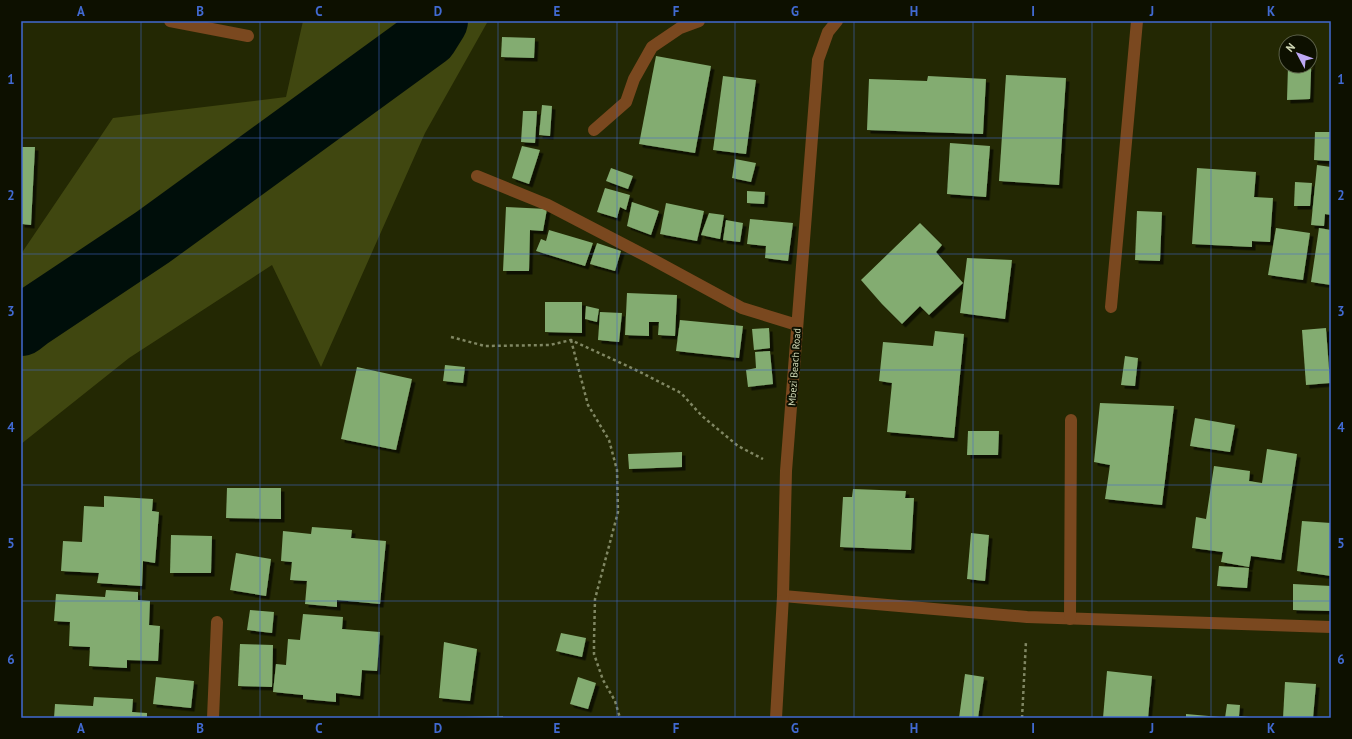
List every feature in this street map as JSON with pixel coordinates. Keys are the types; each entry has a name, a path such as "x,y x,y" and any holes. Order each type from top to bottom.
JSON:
{"street":[{"path":"170,21 248,36"},
{"path":"594,130 626,102 634,79 652,48 680,28 699,21"},
{"name":"Mbezi Beach Road","path":"776,718 783,596 786,471 818,60 828,32 837,21"},
{"path":"1111,306 1136,21"},
{"path":"477,176 548,206 648,257 742,308 797,324"},
{"path":"1070,420 1070,619"},
{"path":"783,596 1027,617 1331,628"},
{"path":"214,718 217,622"}],"path":[{"path":"451,337 486,346 550,345 570,340 638,371 681,393 702,416 738,446 786,471"},
{"path":"570,340 588,405 610,440 617,470 618,512 595,600 594,654 603,680 615,701 620,718"},
{"path":"1022,718 1027,617"}],"green space":[{"path":"303,21 488,21 425,133 321,367 272,265 129,358 21,444 21,254 113,118 286,97"}],"building":[{"path":"502,37 535,38 534,58 501,57"},
{"path":"656,56 711,66 695,153 639,144"},
{"path":"1288,74 1311,74 1310,99 1287,100"},
{"path":"1006,75 1066,78 1059,185 999,181"},
{"path":"723,76 756,80 746,154 713,150"},
{"path":"928,76 986,79 983,134 867,130 869,79 927,81"},
{"path":"542,105 552,106 550,136 539,135"},
{"path":"523,111 537,111 535,143 521,142"},
{"path":"1315,132 1331,132 1331,161 1314,160"},
{"path":"950,143 990,146 986,197 947,194"},
{"path":"522,146 540,150 529,184 512,178"},
{"path":"21,147 35,147 31,225 21,224"},
{"path":"735,159 756,163 751,182 732,178"},
{"path":"1317,165 1331,167 1331,215 1325,214 1324,226 1311,225"},
{"path":"611,168 633,176 628,189 606,181"},
{"path":"1197,168 1256,172 1254,197 1273,198 1270,242 1252,241 1252,247 1192,244"},
{"path":"1295,182 1312,183 1310,206 1294,206"},
{"path":"605,188 630,195 626,210 620,207 617,218 597,212"},
{"path":"747,191 765,192 764,204 747,203"},
{"path":"632,202 659,211 651,235 627,226"},
{"path":"666,203 704,211 697,241 660,234"},
{"path":"506,207 547,209 543,231 530,230 529,271 503,271"},
{"path":"1137,211 1162,212 1160,261 1135,260"},
{"path":"709,213 724,215 720,239 701,235"},
{"path":"750,219 793,223 788,261 765,258 766,246 747,244"},
{"path":"726,220 743,223 740,242 723,240"},
{"path":"920,223 942,245 936,252 963,283 929,315 920,306 902,324 861,280"},
{"path":"1276,228 1310,233 1303,280 1268,275"},
{"path":"1319,228 1331,230 1331,285 1311,282"},
{"path":"549,230 593,243 585,266 536,251 541,239 546,241"},
{"path":"597,243 621,251 615,271 590,264"},
{"path":"967,258 1012,260 1005,319 960,313"},
{"path":"627,293 677,295 675,336 658,335 659,322 649,322 649,336 625,335"},
{"path":"545,302 582,302 582,333 545,332"},
{"path":"586,306 599,309 597,322 585,319"},
{"path":"600,312 622,313 619,342 598,340"},
{"path":"680,320 743,326 739,358 676,351"},
{"path":"769,328 770,348 754,350 752,329"},
{"path":"1326,328 1330,383 1306,385 1302,330"},
{"path":"935,331 964,334 954,438 887,432 892,383 879,381 883,342 933,346"},
{"path":"770,351 773,384 748,387 746,370 756,368 755,352"},
{"path":"1125,356 1138,358 1135,386 1121,385"},
{"path":"445,365 465,367 463,383 443,381"},
{"path":"357,367 412,379 396,450 341,439"},
{"path":"1100,403 1174,406 1162,505 1105,499 1110,465 1094,462"},
{"path":"1195,418 1235,425 1230,452 1190,446"},
{"path":"968,431 999,431 998,455 967,455"},
{"path":"1267,449 1297,454 1281,560 1251,556 1249,567 1221,562 1223,552 1192,548 1196,517 1206,519 1214,466 1250,471 1249,481 1262,483"},
{"path":"682,452 682,467 629,469 628,454"},
{"path":"227,488 281,488 281,519 226,518"},
{"path":"853,489 906,491 905,498 914,498 911,550 840,547 843,497 852,497"},
{"path":"104,496 153,499 152,511 159,512 155,563 143,561 142,586 97,583 99,573 61,571 63,541 82,542 84,506 104,507"},
{"path":"1302,521 1331,523 1331,576 1297,571"},
{"path":"312,527 352,530 351,538 386,541 380,604 337,600 337,607 305,604 307,581 290,580 292,562 281,561 283,531 311,534"},
{"path":"971,533 989,535 985,581 967,579"},
{"path":"171,535 212,536 211,573 170,573"},
{"path":"236,553 271,559 266,596 230,590"},
{"path":"1219,566 1249,568 1247,588 1217,586"},
{"path":"1293,584 1331,586 1331,611 1293,610"},
{"path":"106,590 138,592 138,600 150,601 149,625 160,626 158,661 127,660 127,668 89,666 90,647 69,646 70,622 54,621 56,594 105,597"},
{"path":"250,610 274,612 272,633 247,630"},
{"path":"303,614 343,617 342,629 380,632 377,671 362,670 360,696 336,693 336,702 303,699 303,695 273,692 276,664 286,665 288,639 300,640"},
{"path":"561,633 586,638 582,657 556,651"},
{"path":"444,642 477,649 470,701 439,698"},
{"path":"240,644 273,645 272,687 238,686"},
{"path":"1107,671 1152,676 1148,718 1103,718"},
{"path":"965,674 984,677 978,718 959,718"},
{"path":"156,677 194,681 191,708 153,704"},
{"path":"578,677 596,683 588,709 570,704"},
{"path":"1285,682 1316,684 1313,718 1283,718"},
{"path":"94,697 133,699 132,712 147,713 147,718 54,718 55,704 93,706"},
{"path":"1227,704 1240,705 1239,716 1249,718 1225,718"},
{"path":"1186,714 1220,717 1220,718 1186,718"},
{"path":"503,716 503,718 464,718 464,717"}],"waterway":[{"path":"21,326 153,237 428,37 438,21"}]}
